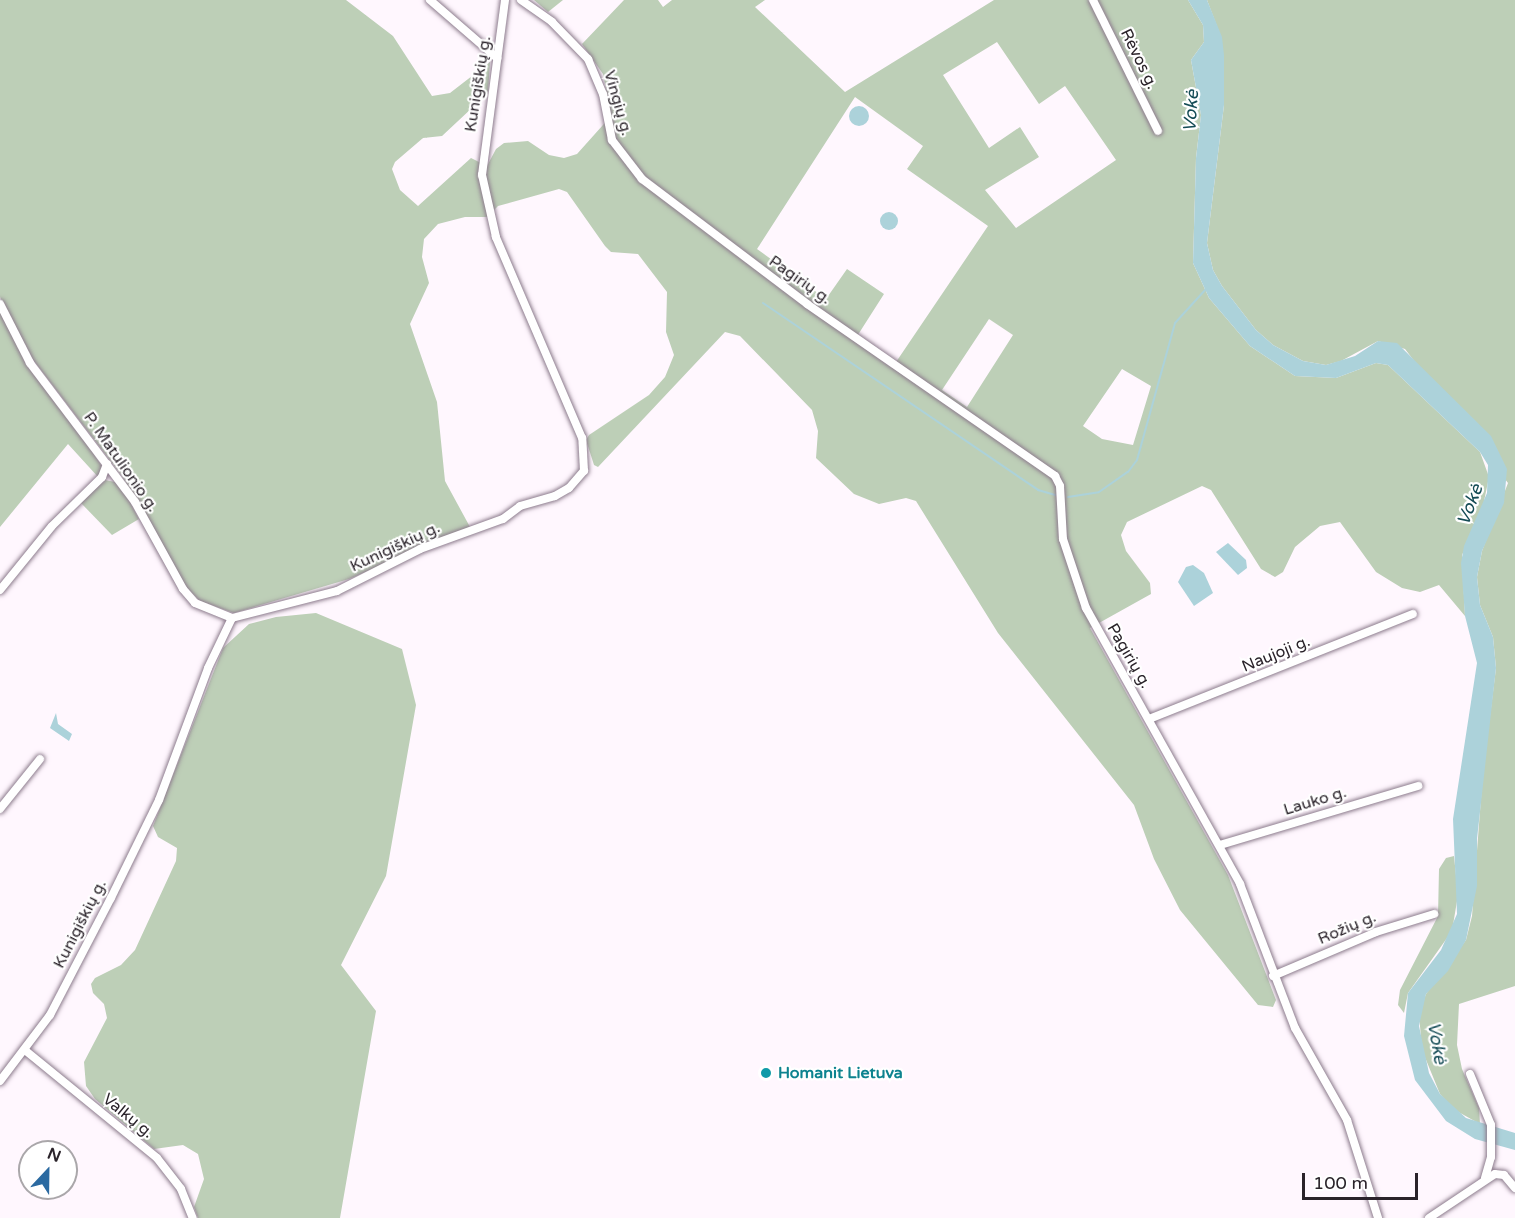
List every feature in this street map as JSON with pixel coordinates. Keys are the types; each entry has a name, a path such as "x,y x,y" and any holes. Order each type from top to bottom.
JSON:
{"street":[{"path":"430,0 497,58"},
{"name":"Kunigiškių g.","path":"0,1081 26,1051 50,1015 159,800 208,668 232,618 337,591 420,549 503,519 520,506 555,495 569,488 584,471 586,464 582,438 496,237 482,175 505,0"},
{"name":"Vingių g.","path":"521,0 552,22 588,59 603,94 612,140 627,165 715,237"},
{"name":"Rėvos g.","path":"1093,0 1158,131"},
{"name":"Pagirių g.","path":"715,237 1055,476 1060,486 1063,539 1086,608 1240,884 1273,976 1295,1028 1347,1120 1378,1218"},
{"name":"P. Matulionio g.","path":"0,304 30,363 119,480 183,590 195,603 232,618"},
{"path":"0,590 52,526 102,477 107,464"},
{"path":"102,477 119,480"},
{"name":"Naujoji g.","path":"1149,719 1413,614"},
{"path":"0,808 40,759"},
{"name":"Lauko g.","path":"1220,845 1419,786"},
{"name":"Rožių g.","path":"1273,976 1376,932 1434,914"},
{"name":"Valkų g.","path":"26,1051 157,1158 181,1188 193,1218"},
{"path":"1470,1074 1491,1125 1491,1146 1485,1178"},
{"path":"1429,1218 1485,1178 1500,1174 1515,1188"}],"green space":[{"path":"0,0 346,0 393,36 432,96 450,93 490,62 488,93 442,136 423,138 395,162 392,169 400,190 418,206 471,158 487,166 496,149 504,143 528,141 549,155 564,158 577,154 611,116 603,74 582,44 624,0 658,0 663,7 672,0 765,0 755,7 845,92 994,0 1188,0 1203,25 1204,42 1191,60 1201,115 1196,158 1193,263 1209,298 1250,346 1295,376 1336,378 1376,363 1388,365 1480,452 1489,477 1482,511 1462,555 1465,616 1439,585 1420,592 1402,588 1376,572 1340,522 1320,526 1295,547 1283,572 1275,577 1261,569 1211,490 1202,486 1127,522 1121,535 1126,551 1150,583 1151,594 1090,628 1228,875 1276,1000 1273,1007 1258,1005 1180,910 1154,859 1134,805 998,633 916,501 906,498 879,504 854,494 816,458 818,431 812,410 740,336 725,332 598,467 594,465 586,440 589,435 649,395 665,377 674,355 666,332 667,292 638,254 611,252 605,246 567,192 559,189 498,206 487,217 465,217 438,224 424,239 422,257 429,283 410,324 437,402 445,481 470,527 349,579 234,613 200,601 183,584 122,476 28,353 0,297","holes":["997,42 1039,104 1065,86 1116,160 1016,228 985,190 1039,157 1020,127 989,148 943,75","855,97 923,146 907,169 988,226 892,368 854,341 884,294 847,269 826,299 757,249","989,319 1013,335 967,407 942,390","1122,369 1151,386 1133,445 1102,439 1083,426"]},
{"path":"534,0 563,0 548,12"},
{"path":"1207,0 1515,0 1515,986 1459,1004 1457,1045 1462,1069 1479,1108 1480,1124 1453,1109 1440,1094 1422,1050 1419,1014 1426,994 1466,940 1472,916 1483,772 1496,668 1493,637 1480,605 1477,577 1482,551 1508,483 1405,349 1378,341 1341,361 1326,365 1303,361 1273,345 1256,330 1222,286 1213,270 1207,243 1224,105 1221,37"},
{"path":"0,312 103,468 99,478 68,444 0,527"},
{"path":"105,480 115,482 123,489 139,519 112,535 80,502"},
{"path":"316,613 402,649 416,705 386,876 341,965 376,1011 340,1218 198,1218 194,1207 204,1179 198,1154 183,1145 154,1149 95,1099 86,1086 84,1062 107,1018 104,1004 93,993 91,984 95,978 121,965 135,950 176,861 177,848 158,837 153,826 223,648 249,624 276,617"},
{"path":"1454,856 1458,895 1452,931 1408,993 1404,1013 1398,1005 1400,990 1438,916 1439,869 1446,858"}],"water":[{"path":"1188,0 1207,0 1222,37 1224,105 1207,243 1213,270 1222,286 1256,330 1273,345 1303,361 1326,365 1355,356 1378,341 1397,343 1491,436 1507,469 1504,503 1482,551 1477,577 1480,605 1493,637 1496,668 1477,839 1477,886 1466,940 1448,971 1426,994 1419,1026 1429,1073 1440,1094 1466,1118 1515,1133 1515,1150 1475,1139 1446,1121 1415,1080 1404,1036 1408,993 1441,950 1457,914 1453,819 1477,663 1465,616 1461,563 1464,546 1487,493 1488,465 1480,452 1388,365 1376,363 1336,378 1295,376 1250,346 1209,298 1193,263 1196,158 1201,115 1191,60 1204,42 1203,25"},
{"path":"855,106 863,106 869,112 869,120 863,126 855,126 849,120 849,112"},
{"path":"889,212 895,215 898,221 895,227 889,230 883,227 880,221 883,215"},
{"path":"1228,543 1246,560 1247,568 1238,575 1216,552"},
{"path":"1193,565 1204,573 1213,593 1194,606 1178,582 1186,567"},
{"path":"56,713 58,724 72,734 69,741 50,728"}],"waterway":[{"path":"1068,497 1099,492 1128,472 1137,460 1175,323 1206,289"},
{"path":"763,303 1038,490 1055,495"}],"place":[{"name":"Homanit Lietuva","path":"766,1073"}],"water label":[{"name":"Vokė","path":"1191,111"},
{"name":"Vokė","path":"1470,505"},
{"name":"Vokė","path":"1437,1043"}]}
